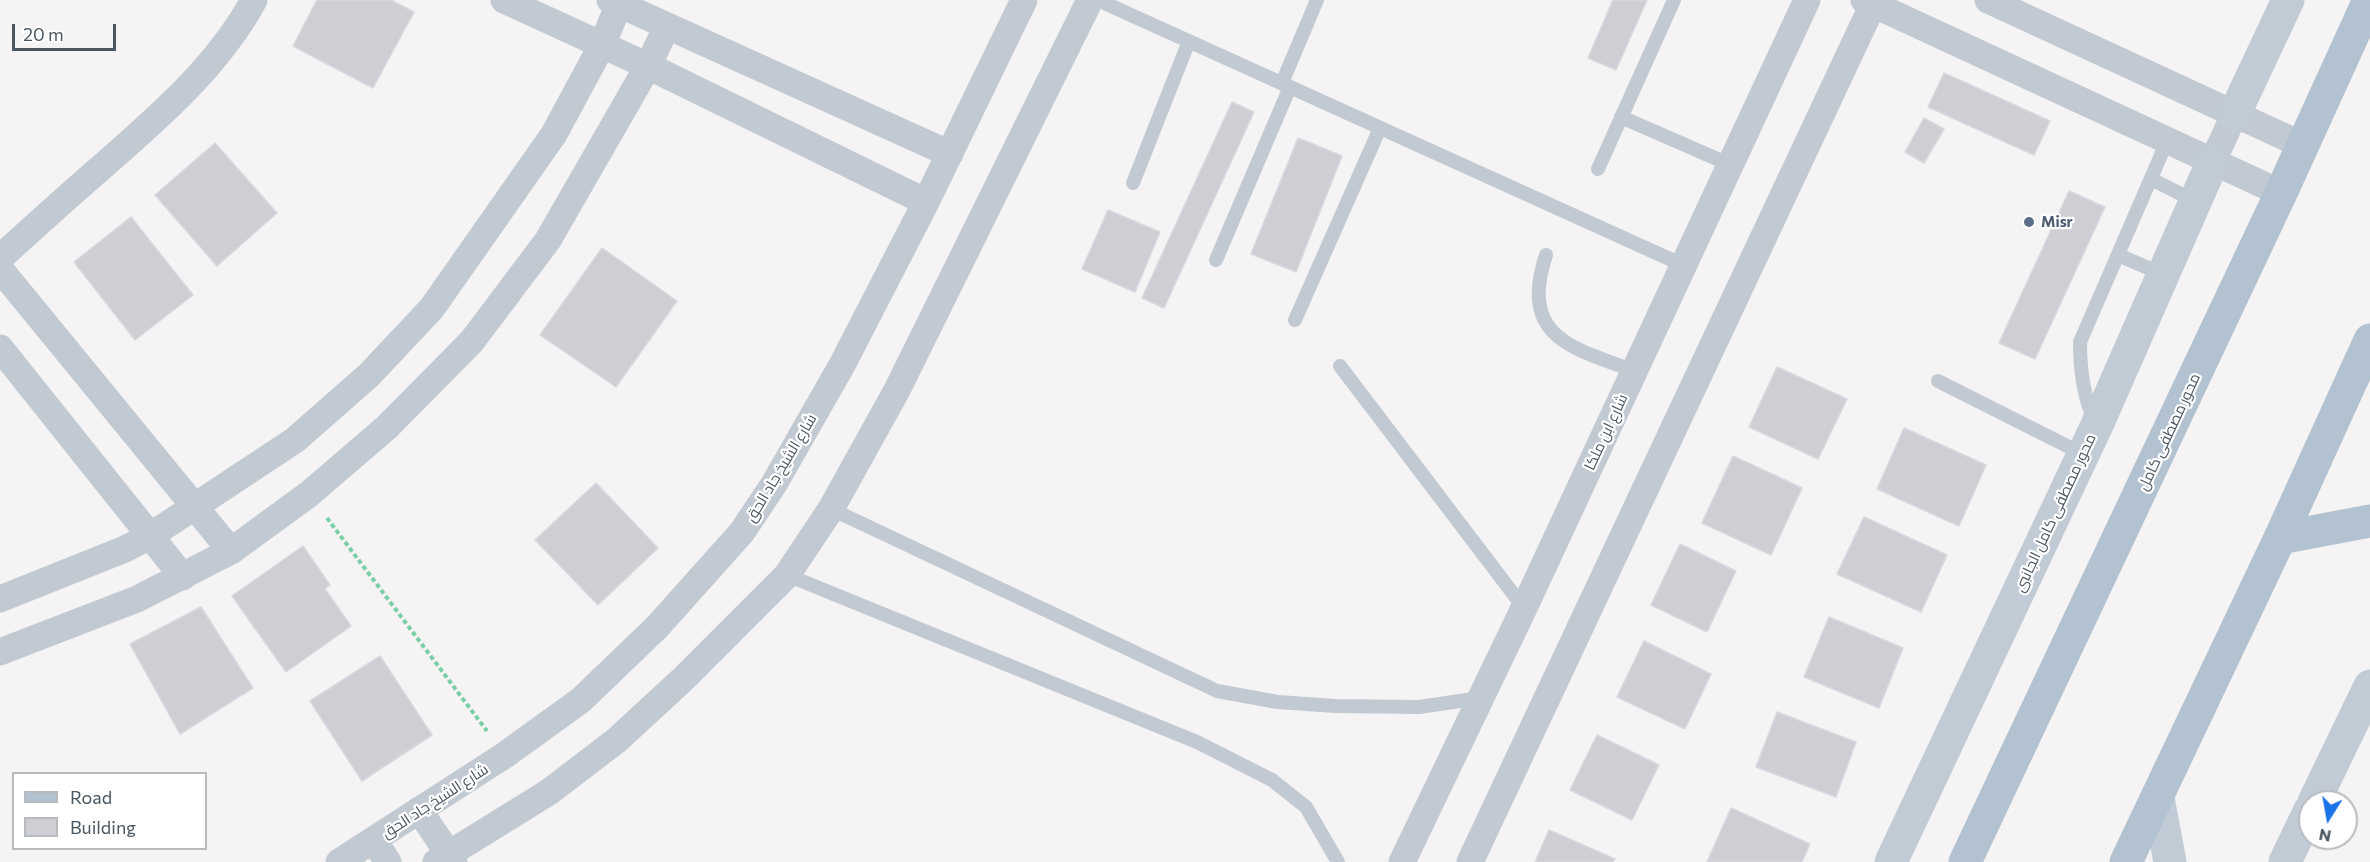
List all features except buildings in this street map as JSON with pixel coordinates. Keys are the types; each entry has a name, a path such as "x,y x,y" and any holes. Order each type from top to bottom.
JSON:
{"main road":[{"name":"محور مصطفى كامل","path":"1965,862 2281,193 2369,0"},
{"path":"2126,862 2280,538 2370,340"},
{"path":"2280,538 2370,521"}],"street":[{"path":"0,258 153,123 197,78 244,18 254,0"},
{"path":"504,0 648,66 926,202"},
{"name":"شارع الشيخ جاد الحق","path":"339,862 381,852 419,810 505,755 581,700 657,627 742,532 774,484 842,365 950,154 1024,0"},
{"path":"419,810 446,859 549,792 617,740 698,664 787,575 831,509 902,380 1090,0"},
{"name":"شارع ابن ملكا","path":"1402,862 1524,608 1807,0"},
{"path":"1988,0 2302,145"},
{"path":"2213,160 2288,0"},
{"path":"1470,862 1871,1 2281,193"},
{"path":"0,599 125,549 150,536 296,440 369,375 432,308 554,134 602,45 615,2 950,154"},
{"path":"0,652 136,599 231,552 309,494 387,427 472,341 548,240 648,66 667,26"},
{"name":"محور مصطفى كامل الجانبى","path":"1891,862 2090,440 2213,160"},
{"path":"0,269 231,552"},
{"path":"0,348 183,577"},
{"path":"2320,790 2370,686"},
{"path":"2158,798 2170,862"},
{"path":"2285,862 2298,835"}],"lane":[{"path":"1098,0 1683,265"},
{"path":"1216,260 1286,85 1317,0"},
{"path":"1598,169 1674,0"},
{"path":"1134,183 1189,41"},
{"path":"1621,117 1731,165"},
{"path":"1296,320 1380,128"},
{"path":"1938,381 2090,440 2080,367 2080,342 2168,140"},
{"path":"2151,179 2195,201"},
{"path":"1546,255 1538,280 1539,309 1553,335 1592,356 1635,371"},
{"path":"2118,255 2162,274"},
{"path":"1340,366 1524,608"},
{"path":"831,509 1217,691 1278,702 1335,706 1419,707 1480,698"},
{"path":"787,575 1197,742 1272,780 1306,807 1338,862"}],"path":[{"path":"309,494 505,755"}],"place":[{"name":"Misr","path":"2029,222"}]}
